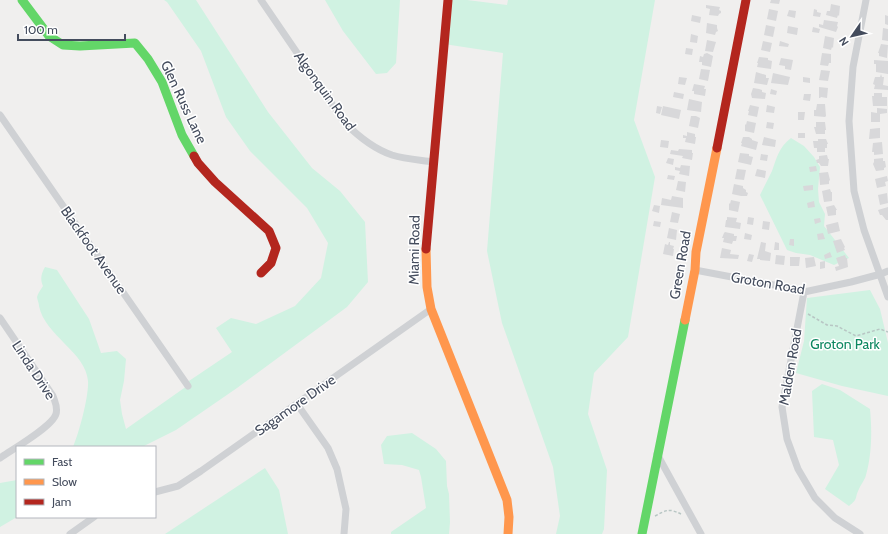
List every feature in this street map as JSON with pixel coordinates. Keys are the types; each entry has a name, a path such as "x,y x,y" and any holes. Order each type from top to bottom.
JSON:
{"street":[{"name":"Glen Russ Lane","path":"22,0 49,36 63,45 80,46 135,43 148,59 162,82 182,135 198,163 215,182 269,230 276,248 271,264 260,273"},
{"name":"Algonquin Road","path":"261,0 345,123 355,134 392,155 433,162"},
{"name":"Miami Road","path":"448,0 426,239 427,287 431,309 507,500 509,517 508,534"},
{"name":"Green Road","path":"642,534 656,454 695,270 696,252 746,0"},
{"path":"866,0 853,67 849,121 854,191 864,230 888,297"},
{"name":"Blackfoot Avenue","path":"0,115 188,386"},
{"name":"Groton Road","path":"695,270 804,292 851,282 888,271"},
{"name":"Malden Road","path":"804,292 782,407 787,439 798,469 816,498 835,518 860,534"},
{"name":"Sagamore Drive","path":"156,492 178,486 431,309"},
{"name":"Linda Drive","path":"0,318 53,396 57,405 56,413 50,424 18,446"},
{"path":"297,404 328,448 337,469 346,509 344,534"},
{"name":"Linda Drive","path":"0,458 16,447"},
{"path":"656,454 701,534"},
{"path":"70,534 93,518"}],"path":[{"path":"808,314 827,325 837,326 856,336 880,329 888,332"},
{"path":"655,516 672,509 681,514"}],"green space":[{"path":"164,0 196,0 268,112 312,168 340,191 365,222 368,282 347,307 237,388 176,430 144,446 73,446 83,414 87,396 88,381 86,371 80,361 49,326 43,317 37,297 43,286 41,276 45,267 57,270 89,319 101,353 117,351 126,359 124,381 120,400 126,429 187,386 186,383 232,352 216,328 231,318 256,324 295,306 321,278 328,243 307,208 250,151 226,117 201,51 167,2"},
{"path":"325,0 400,0 396,63 387,73 376,74 343,31"},
{"path":"448,0 467,0 507,5 508,0 655,0 634,120 655,177 628,337 594,373 588,414 607,470 604,529 602,534 556,534 560,516 553,467 502,323 487,251 503,53 444,44"},
{"path":"791,138 804,146 814,157 820,167 818,189 819,202 825,214 824,226 849,258 834,265 810,255 787,250 760,195 779,153 787,141"},
{"name":"Groton Park","path":"870,290 880,309 888,343 888,396 842,386 796,373 804,341 807,298"},
{"path":"822,384 840,390 870,409 871,442 868,467 855,500 849,506 825,489 839,465 833,440 814,437 812,391"},
{"path":"412,433 436,449 446,461 447,486 449,494 449,534 391,534 391,532 426,508 419,470 402,465 384,464 381,445 387,436"},
{"path":"265,468 279,490 288,534 165,534"},
{"path":"16,480 16,518 0,527 0,483"}],"building":[{"path":"771,0 780,0 779,4 770,3"},
{"path":"831,4 840,6 839,16 838,15 837,18 826,15 827,11 830,11"},
{"path":"706,5 720,7 719,10 721,13 718,16 709,15 710,9 706,8"},
{"path":"769,9 778,11 776,21 767,19"},
{"path":"814,9 821,13 820,17 813,16"},
{"path":"789,10 796,11 795,18 787,16"},
{"path":"692,15 701,17 700,23 691,21"},
{"path":"885,15 888,16 888,25 885,24"},
{"path":"824,20 838,22 836,32 819,27 819,24 823,25"},
{"path":"707,23 717,25 718,31 715,35 706,33"},
{"path":"766,25 775,27 773,37 764,35"},
{"path":"788,26 798,28 797,35 787,33"},
{"path":"813,27 820,29 819,33 812,32"},
{"path":"883,28 888,29 888,41 882,40"},
{"path":"691,34 698,36 697,43 690,42"},
{"path":"825,36 834,38 833,48 832,47 831,50 823,48"},
{"path":"707,40 716,42 713,52 705,51"},
{"path":"763,41 772,43 770,52 761,50"},
{"path":"780,41 789,44 788,47 779,46"},
{"path":"881,44 888,45 887,58 879,56 878,53"},
{"path":"686,48 693,49 692,55 685,54"},
{"path":"707,53 713,56 711,67 702,65 702,62 699,62 700,56 703,57 704,54"},
{"path":"822,53 831,54 831,63 829,63 828,66 820,65"},
{"path":"759,57 768,58 768,60 772,61 771,69 757,67"},
{"path":"781,58 793,60 791,70 785,69 785,66 779,65"},
{"path":"874,60 888,61 888,74 876,72 876,64 874,64"},
{"path":"701,69 710,70 708,81 699,79"},
{"path":"821,70 830,71 828,81 819,80"},
{"path":"756,72 766,75 766,78 769,78 767,85 754,83"},
{"path":"773,73 790,77 788,85 771,83"},
{"path":"881,74 882,77 884,77 883,85 888,86 888,90 874,89 875,85 873,84 875,77 880,77"},
{"path":"679,77 687,78 685,85 678,84"},
{"path":"803,77 810,78 810,83 803,82"},
{"path":"694,84 705,86 705,96 694,94 694,91 692,91"},
{"path":"819,87 828,88 827,98 819,98"},
{"path":"753,88 762,90 762,92 766,93 765,99 752,98 751,94"},
{"path":"771,89 777,91 776,95 770,94"},
{"path":"674,92 684,94 683,99 673,97"},
{"path":"874,93 882,93 882,97 887,97 887,106 873,106 872,96 874,96"},
{"path":"804,94 811,94 810,101 803,100"},
{"path":"689,99 702,102 701,112 687,110"},
{"path":"817,104 825,104 825,117 814,116 814,110 816,110"},
{"path":"750,105 759,107 757,117 748,115"},
{"path":"767,105 775,107 774,113 766,112"},
{"path":"657,106 662,107 660,114 656,113"},
{"path":"663,106 681,110 679,119 661,115"},
{"path":"877,108 887,109 887,113 880,114 880,122 871,122 871,112 877,113"},
{"path":"798,112 805,112 804,120 798,120"},
{"path":"691,116 700,118 698,128 689,126"},
{"path":"747,121 756,123 754,133 745,131 745,124 746,125"},
{"path":"767,122 774,123 773,129 766,128"},
{"path":"816,122 825,122 825,134 816,134 814,127 816,127"},
{"path":"880,128 880,138 869,139 870,129"},
{"path":"687,132 695,134 695,144 685,142 686,138 683,138 683,135 687,136"},
{"path":"798,133 805,133 805,138 798,138"},
{"path":"743,137 749,137 758,142 756,150 741,146"},
{"path":"764,137 776,140 775,147 762,145"},
{"path":"818,139 826,139 828,144 827,148 825,148 825,152 817,152 817,148 814,148 813,141 818,141"},
{"path":"661,140 669,141 668,148 660,147"},
{"path":"882,142 883,154 874,155 874,152 872,152 873,143"},
{"path":"679,149 692,150 692,160 682,158 683,156 670,154 671,150 678,151"},
{"path":"740,153 749,154 749,156 753,157 751,165 738,162"},
{"path":"761,154 768,155 767,161 760,160"},
{"path":"827,155 829,159 828,166 821,166 817,163 816,160 819,159 819,156"},
{"path":"668,158 674,159 673,165 666,163"},
{"path":"883,158 886,167 884,170 876,171 873,164 874,159"},
{"path":"681,165 690,166 689,176 679,174 680,171 675,170 675,167 680,168"},
{"path":"816,166 817,171 810,172 809,167"},
{"path":"737,169 746,170 744,180 735,179"},
{"path":"757,169 766,171 765,178 755,176"},
{"path":"828,172 830,180 829,184 820,185 819,173"},
{"path":"668,175 675,176 674,180 667,179"},
{"path":"887,176 888,181 885,182 886,186 877,188 875,179"},
{"path":"678,181 686,182 685,192 676,190"},
{"path":"734,184 743,186 748,193 747,196 732,194"},
{"path":"813,185 813,190 804,191 803,186"},
{"path":"830,189 832,192 832,201 824,202 822,191"},
{"path":"887,193 888,203 880,205 878,195"},
{"path":"672,196 683,198 683,208 661,205 662,198 671,200"},
{"path":"731,200 740,202 738,212 729,210 729,203 730,204"},
{"path":"814,201 815,207 808,208 807,203"},
{"path":"654,205 660,206 659,213 652,211"},
{"path":"834,205 837,210 836,215 828,216 826,207"},
{"path":"888,207 888,220 886,220 882,215 880,215 878,210"},
{"path":"672,212 680,214 678,223 670,222"},
{"path":"727,217 737,218 736,222 741,223 740,229 725,227"},
{"path":"748,217 754,218 753,225 747,224"},
{"path":"820,218 821,222 815,224 814,219"},
{"path":"654,221 661,222 660,227 653,226"},
{"path":"763,221 770,222 769,230 762,229"},
{"path":"838,222 840,231 828,234 826,225"},
{"path":"669,228 677,230 676,240 667,238"},
{"path":"725,232 737,236 736,241 733,241 732,244 723,242 724,238 722,238"},
{"path":"745,233 752,235 751,240 744,239"},
{"path":"823,233 825,239 818,240 817,234"},
{"path":"790,239 794,239 794,246 789,245"},
{"path":"841,239 845,250 837,253 833,241"},
{"path":"669,242 670,245 674,246 673,256 663,254 665,244 668,245"},
{"path":"761,242 766,243 765,251 771,253 770,261 757,259"},
{"path":"775,242 779,243 779,250 774,250"},
{"path":"722,248 731,250 730,254 739,255 738,259 720,258"},
{"path":"830,252 832,257 825,259 824,255"},
{"path":"749,254 754,255 752,262 747,261"},
{"path":"776,255 785,256 784,265 775,264"},
{"path":"845,255 847,258 848,267 836,271 835,267 839,266 836,258"},
{"path":"790,257 800,257 799,266 790,266"},
{"path":"814,257 816,266 806,268 805,258"},
{"path":"825,261 825,268 820,269 820,262"}],"traffic: fast":[{"path":"22,0 49,36 63,45 80,46 135,43 148,59 162,82 182,135 194,156"},
{"path":"642,534 685,320"}],"traffic: slow":[{"path":"685,320 695,270 696,252 717,148"},
{"path":"426,249 427,287 431,309 507,500 509,517 508,534"}],"traffic: jam":[{"path":"426,249 448,0"},
{"path":"717,148 746,0"},
{"path":"194,156 198,163 215,182 269,231 276,248 271,263 261,273"}]}
